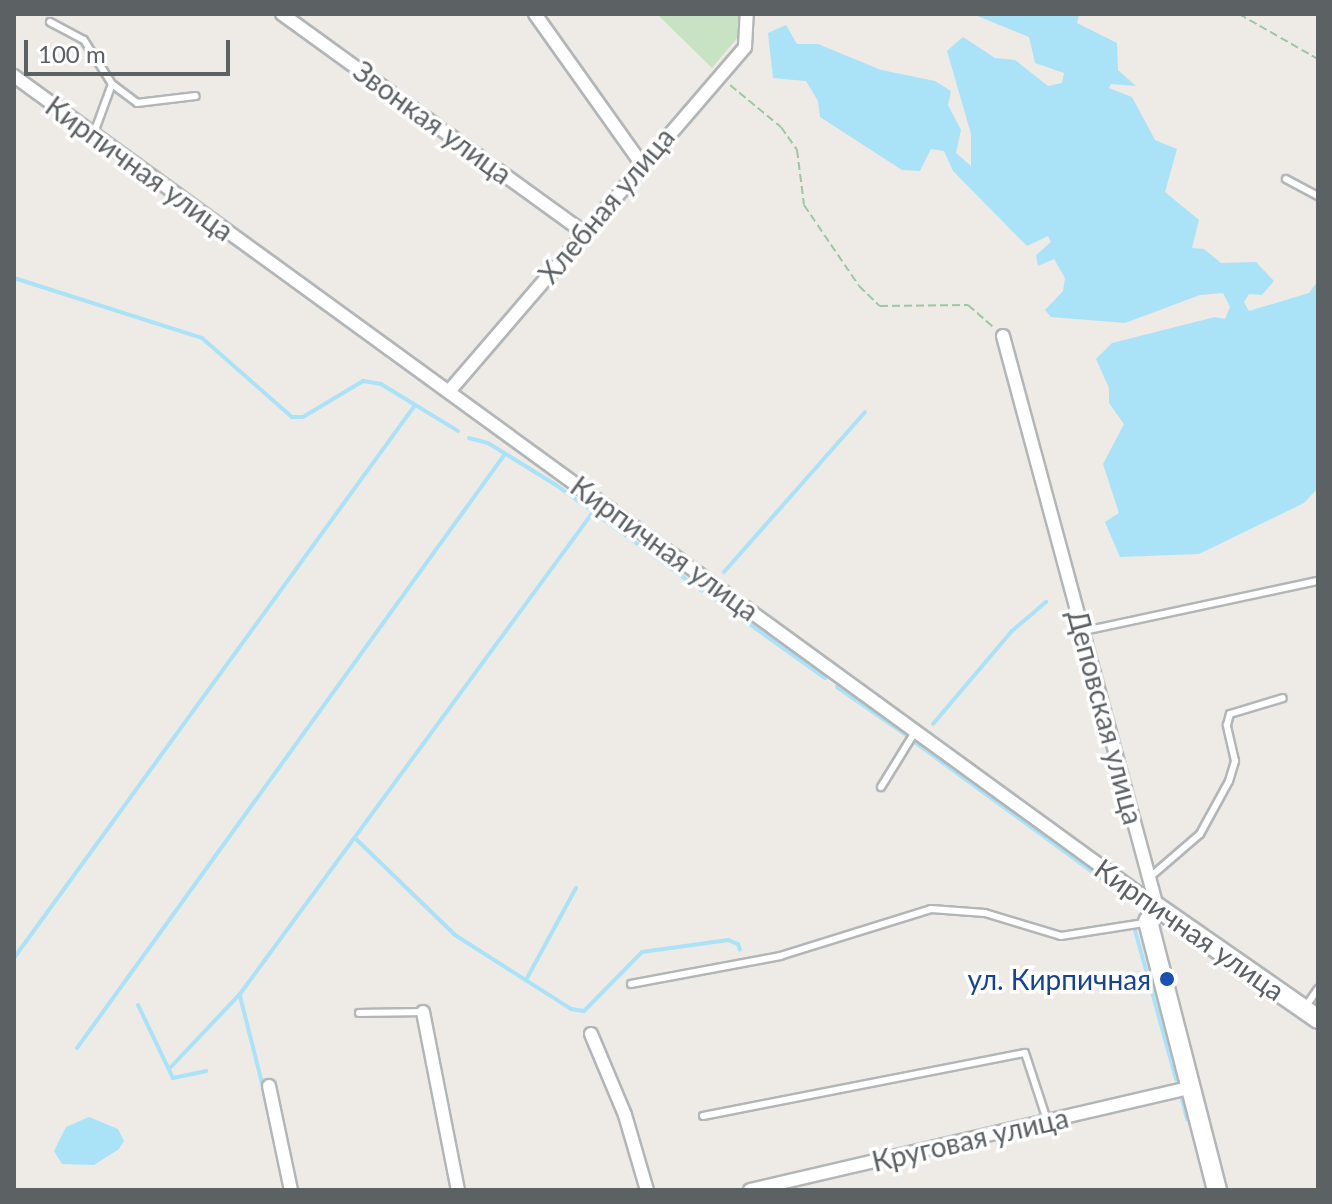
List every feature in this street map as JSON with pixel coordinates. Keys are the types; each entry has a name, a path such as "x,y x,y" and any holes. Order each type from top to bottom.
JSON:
{"street":[{"name":"Звонкая улица","path":"282,14 582,231"},
{"path":"535,14 640,162"},
{"name":"Хлебная улица","path":"451,389 640,162 745,47 747,15"},
{"name":"Кирпичная улица","path":"14,76 92,137 451,389 915,732 1152,915 1311,1014"},
{"name":"Деповская улица","path":"1003,336 1149,878 1152,915 1190,1088 1217,1190"},
{"path":"423,1012 458,1190"},
{"path":"591,1034 625,1115 647,1190"},
{"path":"269,1086 291,1190"},
{"name":"Круговая улица","path":"750,1190 1190,1088"}],"lane":[{"path":"50,22 84,40 112,84 137,103 196,96"},
{"path":"92,137 112,84"},
{"path":"1286,179 1318,196"},
{"path":"1084,631 1318,581"},
{"path":"1149,878 1200,834 1229,781 1235,761 1227,725 1230,714 1283,698"},
{"path":"881,787 915,732"},
{"path":"631,984 780,956 931,909 985,913 1061,936 1152,915"},
{"path":"1311,1014 1318,989"},
{"path":"359,1013 423,1012"},
{"path":"703,1116 1025,1053 1047,1120"}],"path":[{"path":"1239,14 1318,59"},
{"path":"720,72 752,107 781,127 797,150 804,205 859,286 880,306 968,305 1003,336"}],"green space":[{"path":"657,14 738,14 739,36 712,68"}],"water":[{"path":"960,14 1079,14 1077,23 1117,43 1118,70 1136,86 1111,84 1109,88 1132,97 1155,140 1177,149 1165,192 1199,220 1192,248 1204,249 1221,263 1256,262 1274,281 1262,295 1249,294 1244,302 1249,311 1309,293 1318,281 1318,488 1304,503 1199,554 1120,557 1105,522 1119,513 1103,464 1124,424 1109,403 1109,388 1096,359 1112,343 1215,317 1225,319 1230,307 1223,293 1200,295 1125,323 1051,317 1045,310 1063,291 1065,278 1054,259 1038,266 1036,255 1051,242 1048,236 1027,246 953,171 944,151 931,149 920,171 902,170 820,117 818,101 806,81 773,78 768,33 786,25 797,44 818,44 881,70 935,81 951,91 948,105 961,130 956,153 971,166 971,134 947,51 963,37 995,58 1015,60 1048,86 1062,83 1064,73 1035,63 1029,37 975,15"},
{"path":"89,1117 118,1129 124,1141 119,1149 94,1165 62,1164 54,1151 66,1127"}],"waterway":[{"path":"14,278 202,338 292,417 303,417 363,381 381,384 458,431"},
{"path":"14,958 415,405"},
{"path":"724,572 865,412"},
{"path":"469,438 488,443 556,485 686,579"},
{"path":"77,1048 505,454"},
{"path":"169,1069 240,994 593,512"},
{"path":"699,588 825,678"},
{"path":"933,724 1012,631 1046,602"},
{"path":"837,687 906,735"},
{"path":"913,741 1124,895"},
{"path":"355,838 455,935 571,1009 584,1011 642,952 728,940 738,944 740,950"},
{"path":"526,980 576,888"},
{"path":"1135,930 1176,1079"},
{"path":"240,996 263,1087"},
{"path":"138,1005 173,1078 206,1071"},
{"path":"1182,1099 1187,1119"}],"place":[{"name":"ул. Кирпичная","path":"1167,979"}]}
